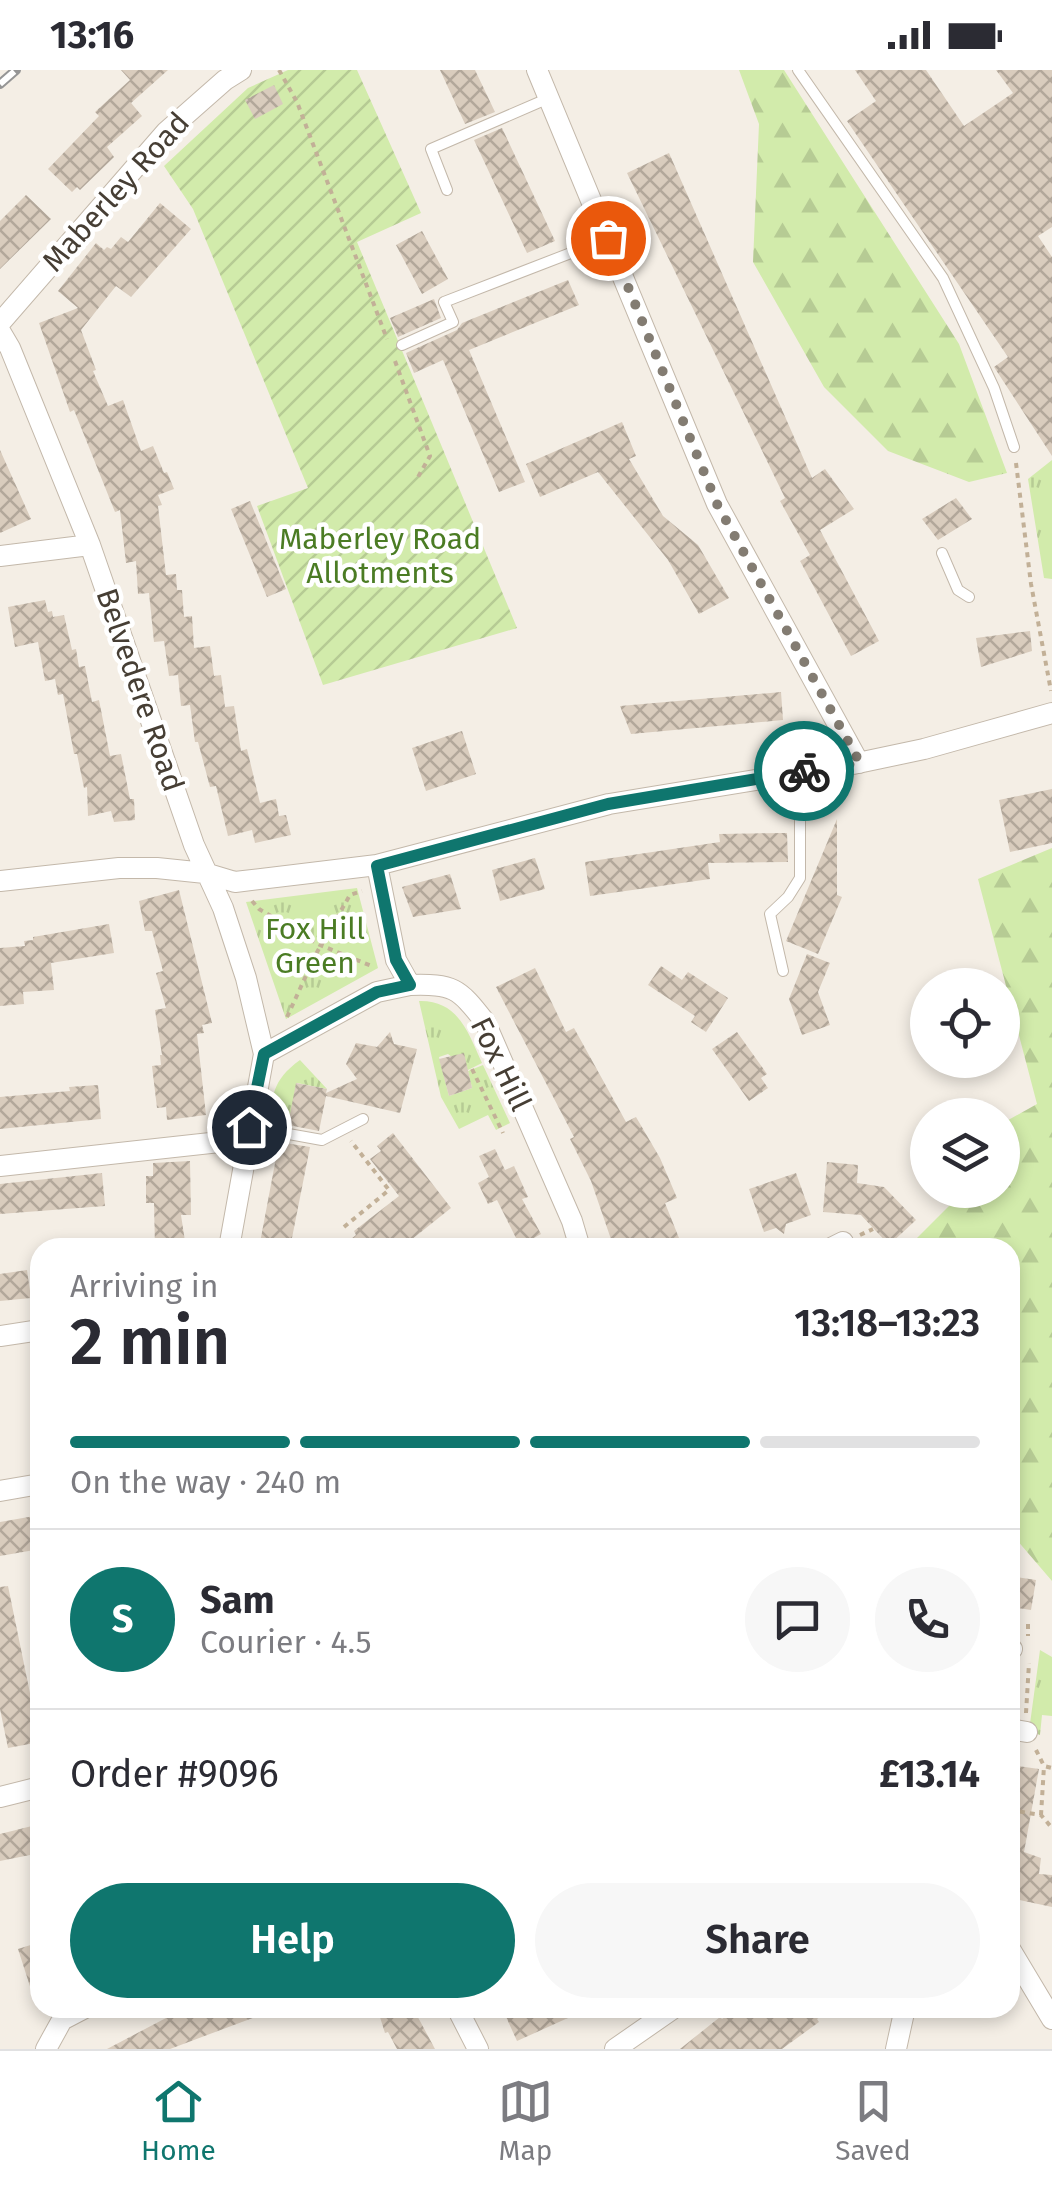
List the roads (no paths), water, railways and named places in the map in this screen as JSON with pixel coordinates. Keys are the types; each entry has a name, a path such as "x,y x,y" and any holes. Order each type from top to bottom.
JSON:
{"street":[{"name":"Maberley Road","path":"0,324 166,132 242,70"},
{"path":"537,70 717,504 860,763"},
{"name":"Belvedere Road","path":"0,332 90,545 205,873 223,908 264,1054 231,1238"},
{"path":"0,556 90,545"},
{"path":"0,881 119,868 205,873 234,882 379,875 608,804 860,763 1052,713"},
{"path":"264,1054 377,992 410,985 396,960 379,875"},
{"name":"Fox Hill","path":"410,985 443,984 465,996 484,1022 577,1238"},
{"path":"0,1166 248,1133"},
{"path":"0,1336 30,1332"},
{"path":"0,1491 30,1486"},
{"path":"0,1797 30,1789"},
{"path":"1020,1966 1052,2019"},
{"path":"46,2049 66,2018"},
{"path":"462,2018 478,2049"},
{"path":"615,2049 660,2018"},
{"path":"896,2049 903,2018"}],"lane":[{"path":"798,70 943,278 994,388 1014,446"},
{"path":"447,190 431,149 550,98"},
{"path":"402,345 453,322 444,302 608,238"},
{"path":"942,553 958,590 969,597"},
{"path":"783,971 770,914 800,878 800,772"},
{"path":"248,1133 322,1140 363,1118"}],"railway":[{"path":"0,84 16,70"}],"park label":[{"name":"Maberley Road Allotments","path":"380,556"},
{"name":"Fox Hill Green","path":"315,946"}]}
